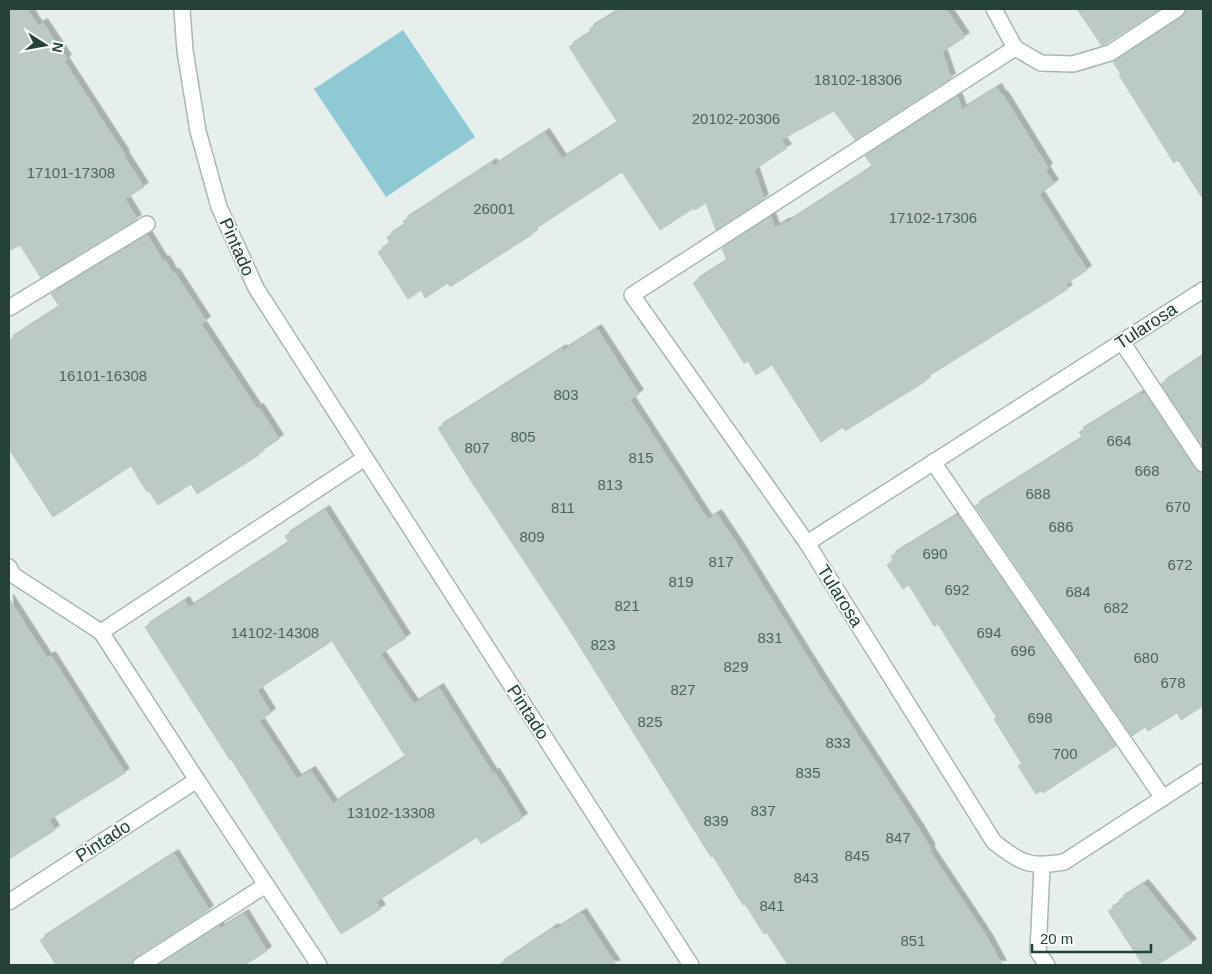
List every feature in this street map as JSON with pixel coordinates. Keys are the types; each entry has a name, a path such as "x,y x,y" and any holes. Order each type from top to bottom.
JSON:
{"street":[{"name":"Pintado","path":"182,9 185,51 198,130 219,207 256,288 691,965"},
{"path":"994,9 1015,48 1041,63 1073,64 1110,53 1177,9"},
{"path":"807,543 632,295 1015,48"},
{"path":"10,304 147,224"},
{"name":"Tularosa","path":"1203,290 807,543 994,842 1018,860 1042,866 1064,862 1203,772"},
{"path":"1122,342 1203,464"},
{"path":"102,632 365,458"},
{"path":"933,462 1163,798"},
{"path":"9,567 13,575 102,632 319,965"},
{"name":"Pintado","path":"9,902 197,780"},
{"path":"1042,866 1038,952 1047,965"},
{"path":"141,965 266,885"}],"water":[{"path":"403,30 475,137 386,197 314,89"}],"building":[{"path":"9,9 27,9 38,26 43,23 67,59 64,61 144,187 125,199 137,219 41,278 20,245 9,251"},
{"path":"622,9 946,9 965,37 942,52 951,78 855,140 834,111 781,140 787,148 754,170 764,199 716,230 706,203 695,210 694,208 660,230 622,172 532,231 533,234 450,287 448,283 425,298 421,290 408,299 378,252 390,244 387,237 405,225 403,221 492,163 494,166 545,133 562,159 618,123 569,47 592,32 589,29"},
{"path":"1077,9 1160,9 1102,46"},
{"path":"1186,9 1203,9 1203,199 1178,160 1174,163 1119,75 1121,74 1113,62 1182,17"},
{"path":"997,88 1048,168 1045,170 1054,184 1039,194 1087,270 1065,285 1068,289 924,379 926,381 845,431 843,427 821,442 772,365 756,375 748,361 744,363 693,283 727,261 722,248 771,217 775,228 787,223 873,167 865,156 957,96 962,110"},
{"path":"147,235 163,261 165,260 173,274 175,273 206,321 201,324 279,439 258,453 259,455 197,494 191,484 158,505 149,491 147,492 131,466 53,517 9,449 9,340 60,307 51,294"},
{"path":"597,329 639,394 630,400 708,520 717,514 739,547 820,677 919,829 931,849 929,850 988,939 1002,965 788,965 767,933 764,934 745,904 743,905 713,856 711,857 567,626 473,484 438,428 562,349 563,351"},
{"path":"1203,356 1203,447 1161,384"},
{"path":"1142,393 1143,395 1145,394 1195,469 1203,473 1203,706 1181,720 1177,713 1148,731 1145,727 1132,736 975,506 1083,438 1079,432"},
{"path":"325,510 406,638 380,654 414,704 439,688 523,818 481,844 477,837 376,902 381,909 341,934 145,627 185,601 189,608 289,543 285,536","holes":["332,641 406,757 333,804 311,771 297,779 259,721 271,713 257,690"]},
{"path":"956,516 959,516 1116,746 1043,793 1041,791 1036,794 1018,766 1022,764 994,719 997,718 938,624 934,626 909,585 903,589 887,565 893,560 891,556"},
{"path":"9,599 47,658 51,656 125,773 49,820 55,830 9,859"},
{"path":"174,854 209,910 136,957 132,965 56,965 40,940"},
{"path":"1144,884 1192,943 1157,965 1143,965 1108,911 1121,903 1119,900"},
{"path":"582,913 616,965 499,965 554,928 555,930"},
{"path":"244,914 267,951 245,965 158,965 219,926 220,929"}]}
